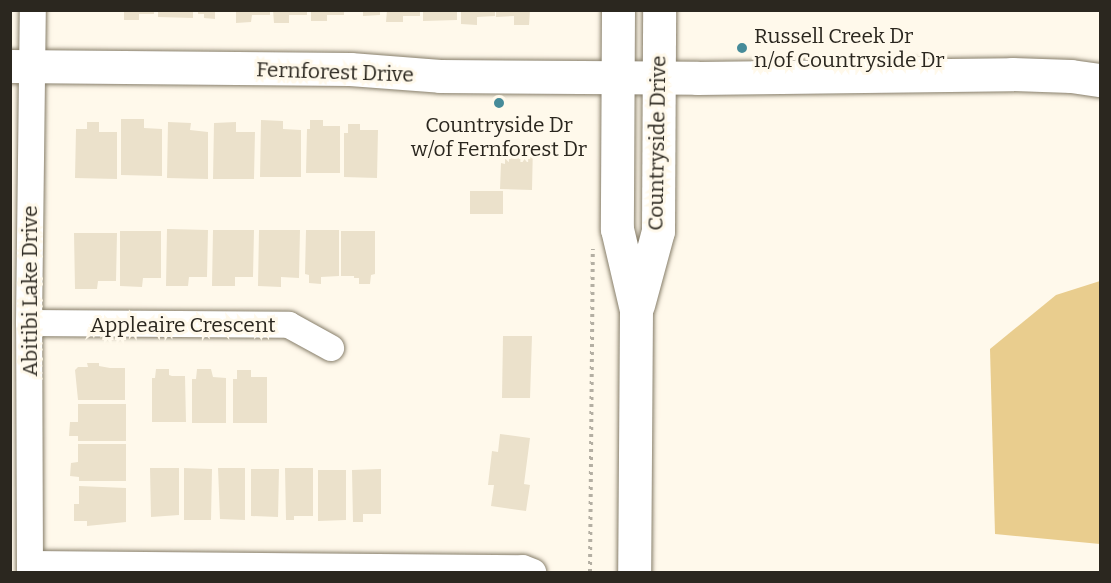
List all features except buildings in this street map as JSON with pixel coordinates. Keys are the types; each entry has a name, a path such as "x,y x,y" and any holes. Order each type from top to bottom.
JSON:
{"street":[{"name":"Abitibi Lake Drive","path":"30,568 29,323 21,66 33,10"},
{"name":"Countryside Drive","path":"618,10 617,229 636,310 634,573"},
{"name":"Countryside Drive","path":"636,310 658,231 659,10"},
{"name":"Fernforest Drive","path":"21,66 350,69 440,76 658,78 1012,75 1071,76 1101,80"},
{"name":"Appleaire Crescent","path":"29,323 289,325 331,348"},
{"path":"30,568 531,571"}],"path":[{"path":"590,573 593,242"}],"shaded area":[{"path":"1100,281 1100,544 995,534 990,349 1056,295"}],"place":[{"name":"Russell Creek Dr n/of Countryside Dr","path":"742,48"},
{"name":"Countryside Dr w/of Fernforest Dr","path":"499,103"}]}
